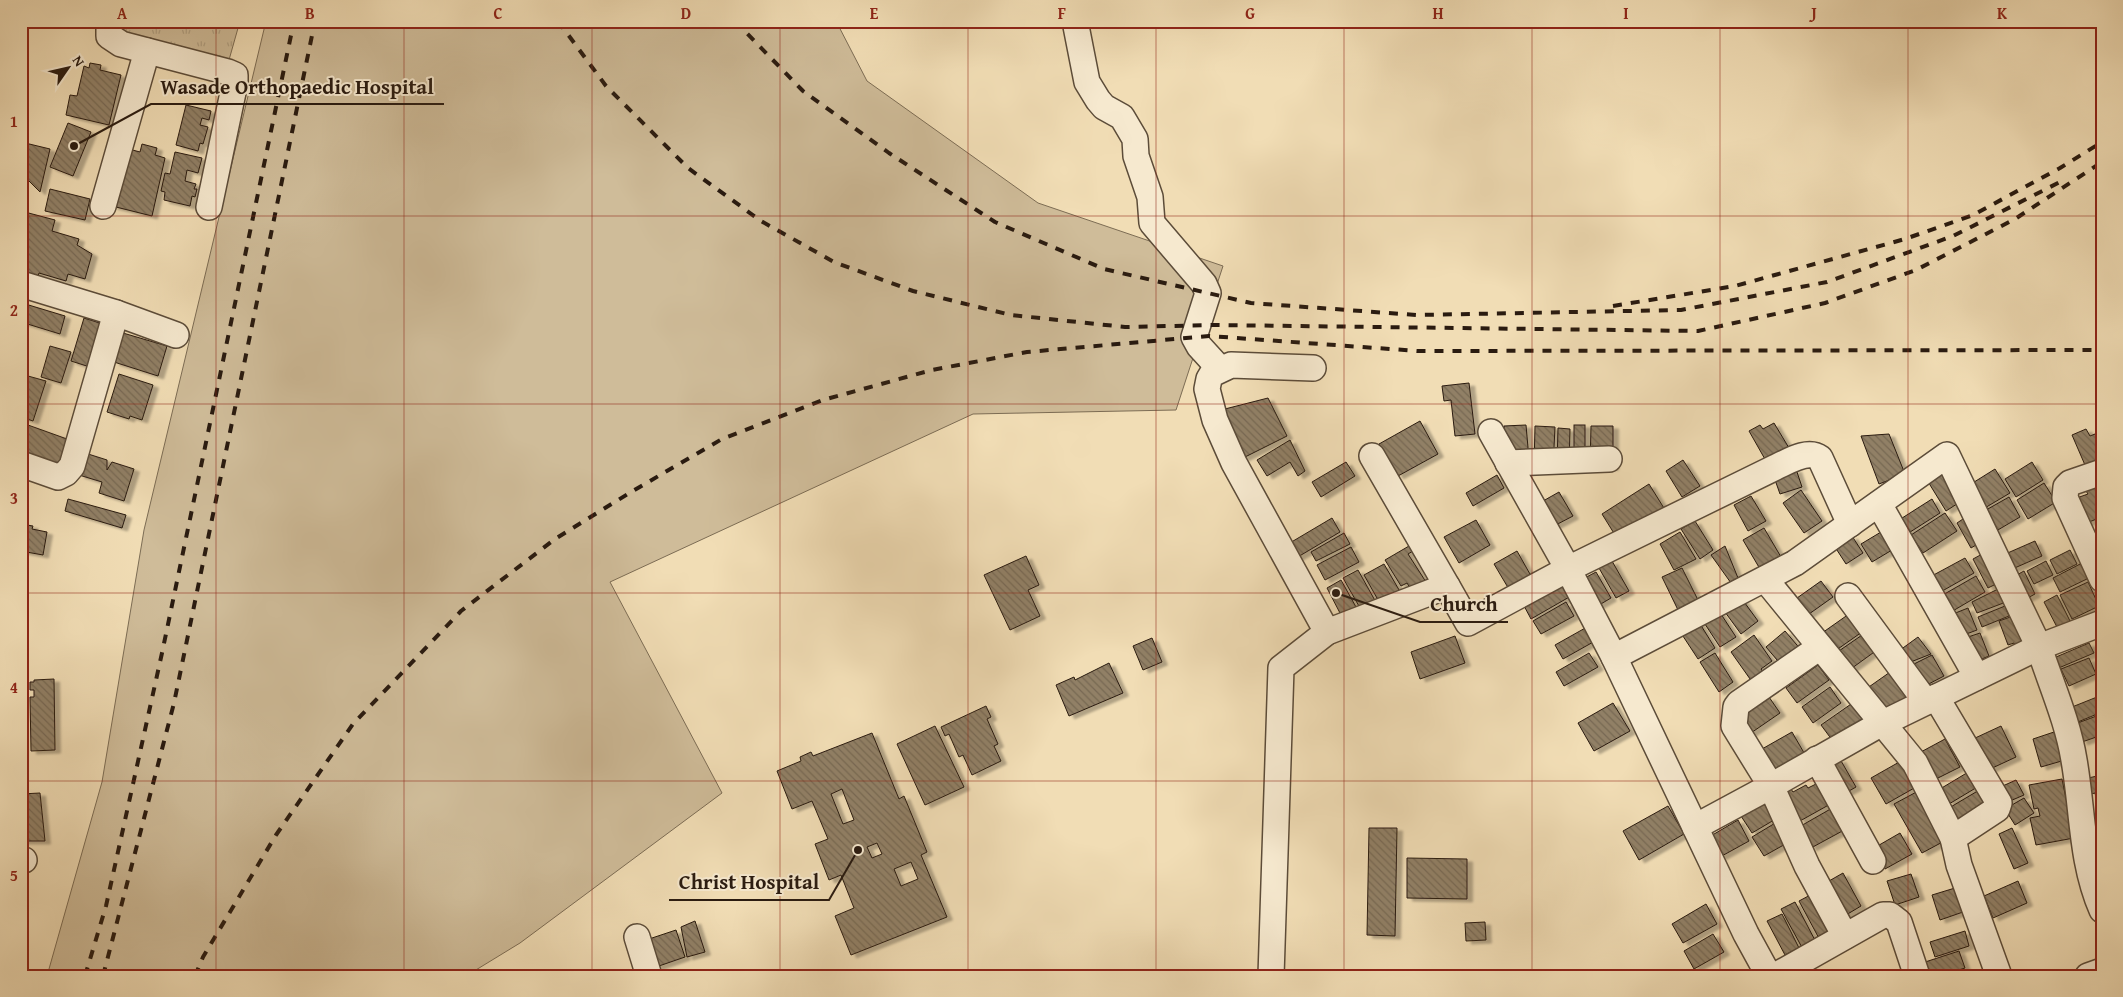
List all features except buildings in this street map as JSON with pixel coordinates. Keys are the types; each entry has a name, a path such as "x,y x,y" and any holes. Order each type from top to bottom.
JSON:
{"street":[{"path":"109,21 109,36 121,44 235,75 235,83 209,207"},
{"path":"1076,21 1087,82 1104,107 1122,117 1135,139 1136,156 1150,196 1152,223 1204,284 1208,293 1194,337 1199,346 1220,369"},
{"path":"103,206 147,50"},
{"path":"21,284 116,313 176,334"},
{"path":"21,464 58,477 66,473 72,466 116,313"},
{"path":"1313,368 1231,365 1220,369 1209,379 1207,389 1215,420 1252,498 1327,632"},
{"path":"1491,432 1568,569 1614,657 1746,934 1769,976"},
{"path":"1372,456 1468,623 1568,569 1776,467 1809,454 1816,454 1820,458 1850,524"},
{"path":"1614,657 1795,563 1947,455 2039,647 2070,740 2077,778 2084,852 2092,889 2102,910"},
{"path":"1508,463 1609,459"},
{"path":"2102,472 2070,483 2064,492 2102,579"},
{"path":"1880,504 1977,677"},
{"path":"1765,579 1915,763 1953,838 1958,865 1999,976"},
{"path":"1271,976 1281,668 1327,632 1447,586"},
{"path":"1848,596 1931,699 1999,803 1997,809 1953,838"},
{"path":"1695,827 1881,723 2039,647 2102,623"},
{"path":"1820,647 1740,703 1736,707 1734,726 1771,786 1807,866 1845,936"},
{"path":"1817,760 1874,861"},
{"path":"1775,976 1883,915 1890,915 1899,922 1917,976"},
{"path":"637,937 649,976"},
{"path":"2088,976 2102,971"}],"green space":[{"path":"119,21 240,21 227,67 115,36"},
{"path":"266,21 836,21 867,81 1038,203 1223,266 1176,410 973,414 610,582 722,793 520,943 466,976 47,976 102,782 144,530"}],"railway":[{"path":"85,976 106,906 162,653 294,21"},
{"path":"103,976 174,703 315,21"},
{"path":"558,21 606,86 688,168 761,221 834,262 913,291 1011,315 1125,327 1216,325 1698,331 1825,303 1916,270 2015,219 2102,162"},
{"path":"735,21 803,91 889,153 995,222 1104,269 1251,303 1416,315 1681,310 1827,282 1953,236 2062,181"},
{"path":"1613,306 1735,286 1905,239 1973,215 2060,168 2102,142"},
{"path":"195,976 203,957 276,835 353,724 461,611 555,539 631,492 722,439 823,400 932,370 1027,352 1209,336 1418,351 2102,350"}],"place":[{"name":"Wasade Orthopaedic Hospital","path":"74,146"},
{"name":"Church","path":"1336,593"},
{"name":"Christ Hospital","path":"858,850"}]}
